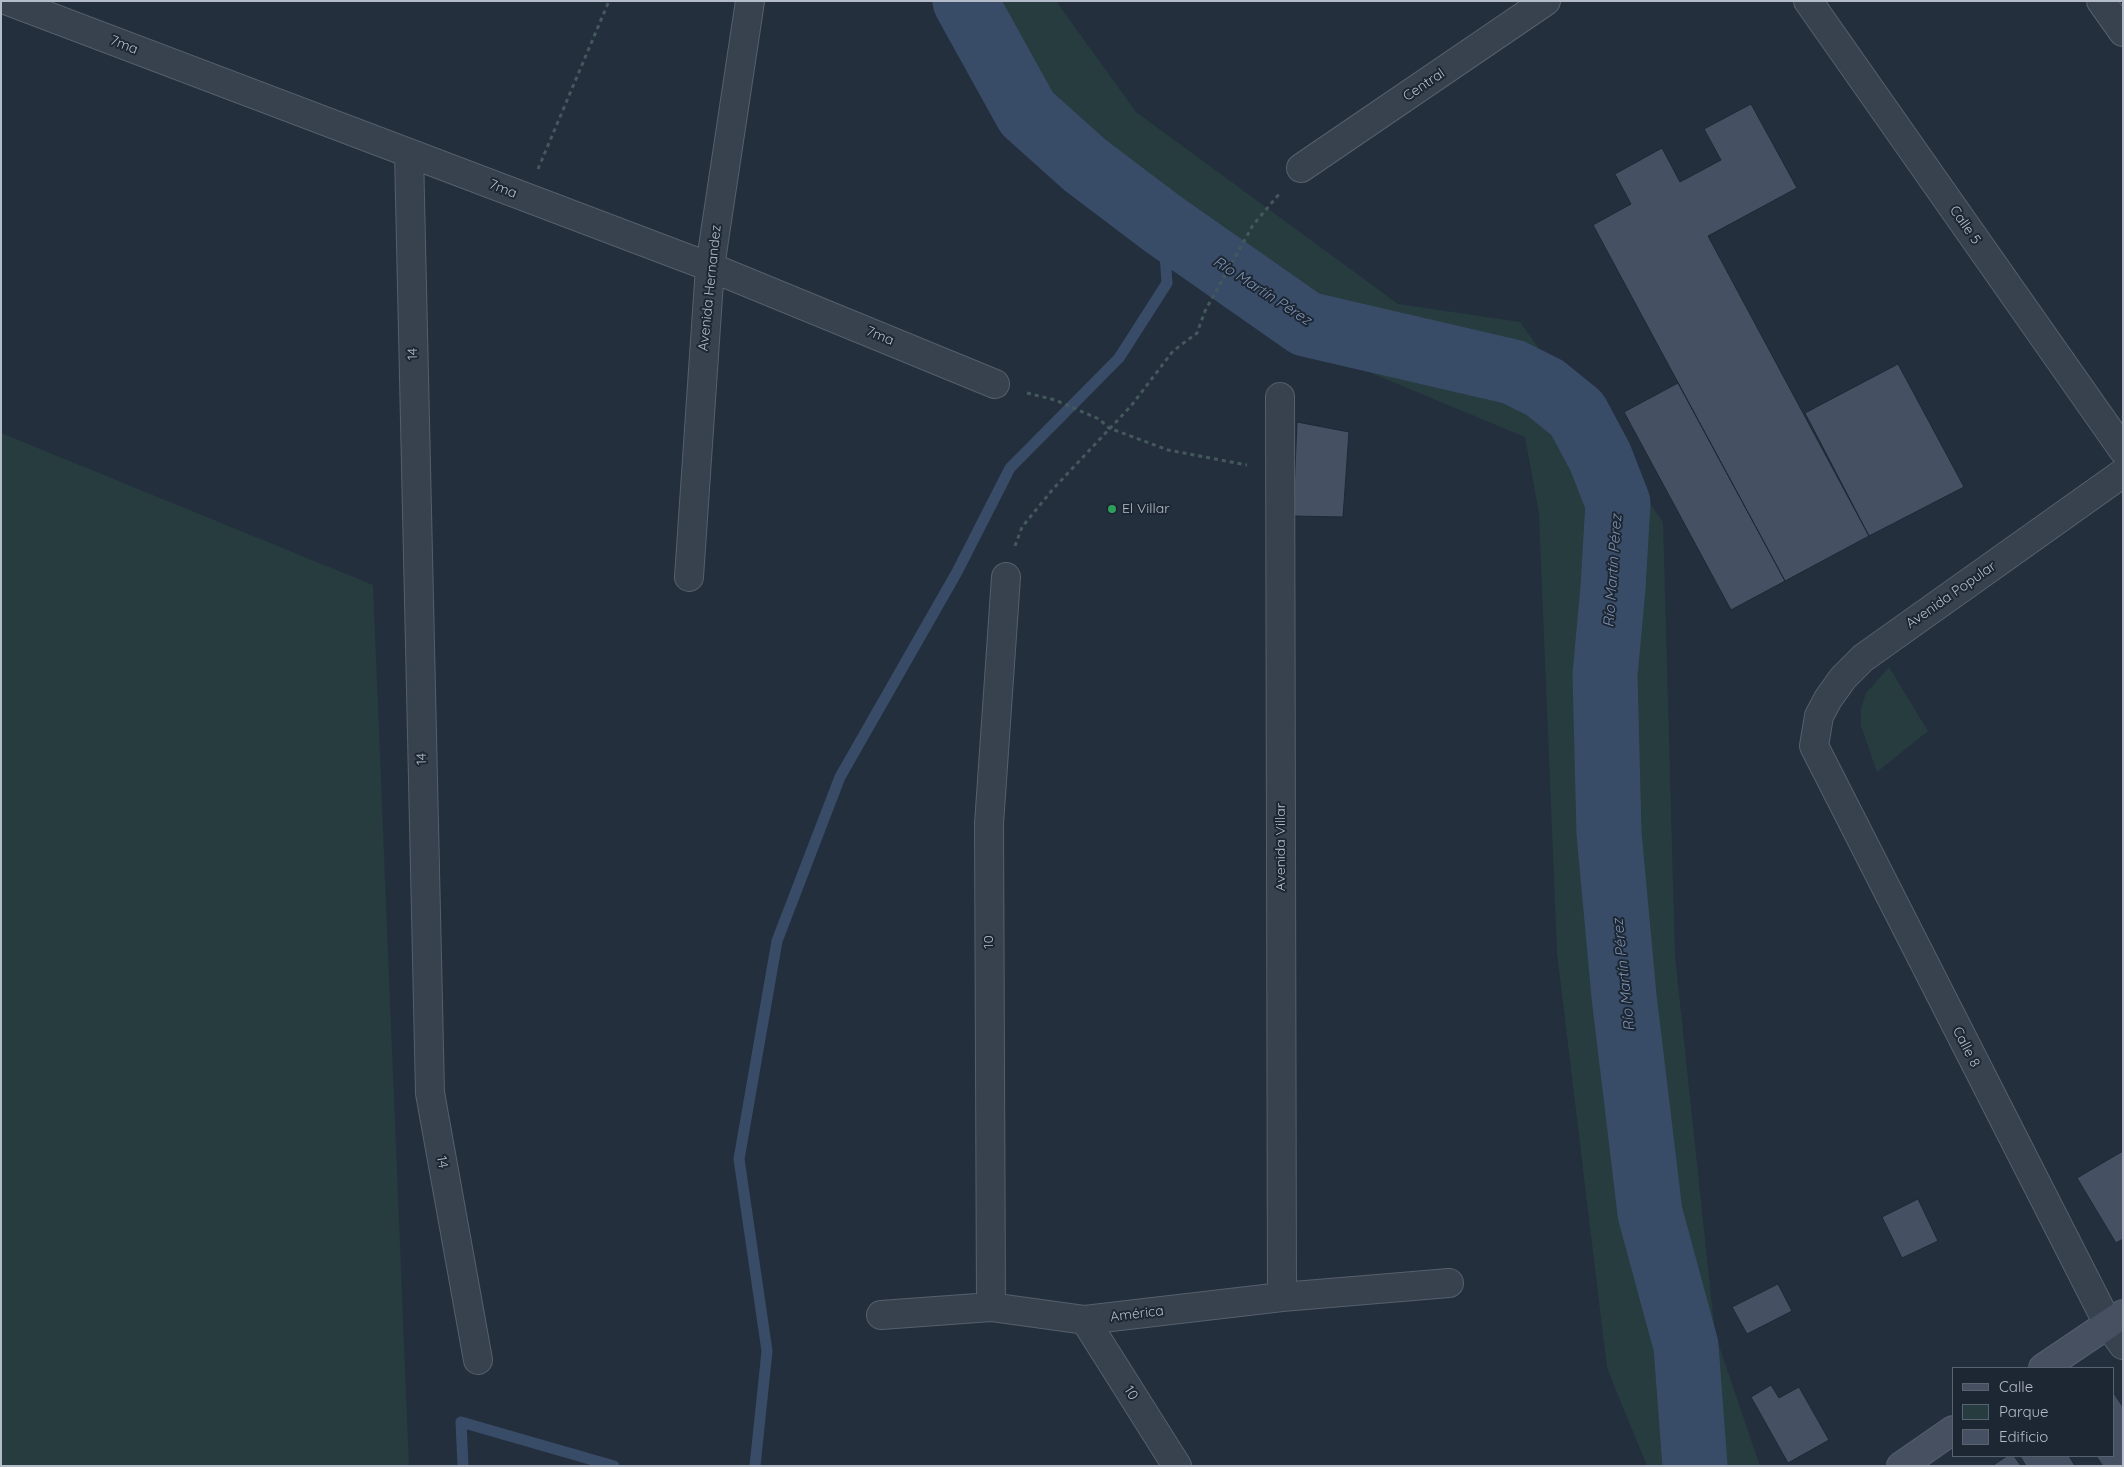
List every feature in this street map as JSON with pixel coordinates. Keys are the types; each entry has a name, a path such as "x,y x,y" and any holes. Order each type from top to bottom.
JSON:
{"main road":[{"path":"2045,1367 2118,1328"},
{"path":"1901,1466 1952,1431"}],"street":[{"name":"7ma","path":"8,1 710,267 995,384"},
{"name":"Avenida Hernandez","path":"689,577 710,267 750,1"},
{"name":"Central","path":"1301,168 1546,1"},
{"name":"Calle 5","path":"1808,1 2123,450"},
{"path":"2101,1 2123,32"},
{"name":"14","path":"409,153 430,1094 478,1360"},
{"name":"Avenida Villar","path":"1280,397 1282,1298"},
{"name":"Avenida Popular","path":"1814,746 1819,716 1824,707 1843,678 1863,658 2123,473"},
{"name":"10","path":"991,1307 989,824 1006,576"},
{"name":"Calle 8","path":"1814,746 2118,1328"},
{"name":"América","path":"881,1315 991,1307 1086,1320 1282,1298 1449,1283"},
{"name":"10","path":"1086,1320 1177,1466"}],"path":[{"path":"526,197 610,1"},
{"path":"1006,576 1022,527 1053,489 1131,406 1173,351 1197,333 1205,311 1252,225 1301,168"},
{"path":"1055,400 1099,419 1109,428 1168,450 1280,472"}],"green space":[{"path":"970,1 1056,1 1136,112 1398,304 1520,322 1663,522 1675,956 1715,1334 1760,1466 1647,1466 1607,1368 1557,953 1539,514 1525,437 1340,360 1283,347 1077,187"},
{"path":"1,433 373,585 409,1466 1,1466"},
{"path":"1889,667 1928,731 1877,772 1861,726 1861,709 1866,693"}],"building":[{"path":"1751,104 1797,188 1708,236 1869,536 1785,581 1593,225 1631,204 1615,174 1662,148 1680,182 1721,160 1704,129"},
{"path":"1898,364 1964,487 1869,536 1805,413"},
{"path":"1678,383 1785,581 1731,610 1624,412"},
{"path":"1297,422 1349,432 1343,517 1293,516"},
{"path":"2123,1151 2123,1239 2116,1243 2077,1178"},
{"path":"1918,1199 1938,1241 1902,1258 1882,1217"},
{"path":"1778,1284 1792,1311 1747,1334 1732,1307"},
{"path":"1771,1385 1779,1398 1799,1387 1829,1440 1788,1463 1751,1397"},
{"path":"2114,1394 2123,1407 2123,1466 2103,1466 2097,1457 2114,1457"},
{"path":"2006,1457 2015,1457 2021,1466 1992,1466"},
{"path":"2021,1457 2070,1457 2075,1466 2026,1466"}],"waterway":[{"name":"Río Martín Pérez","path":"965,1 1027,113 1085,165 1163,224 1306,324 1513,372 1545,388 1577,414 1600,457 1618,503 1605,675 1609,833 1624,996 1650,1213 1686,1346 1695,1466"},
{"path":"755,1466 767,1351 739,1159 777,941 840,777 957,572 1010,468 1119,358 1167,283 1163,224"},
{"path":"463,1466 461,1422 614,1466"}],"place":[{"name":"El Villar","path":"1112,509"}]}
